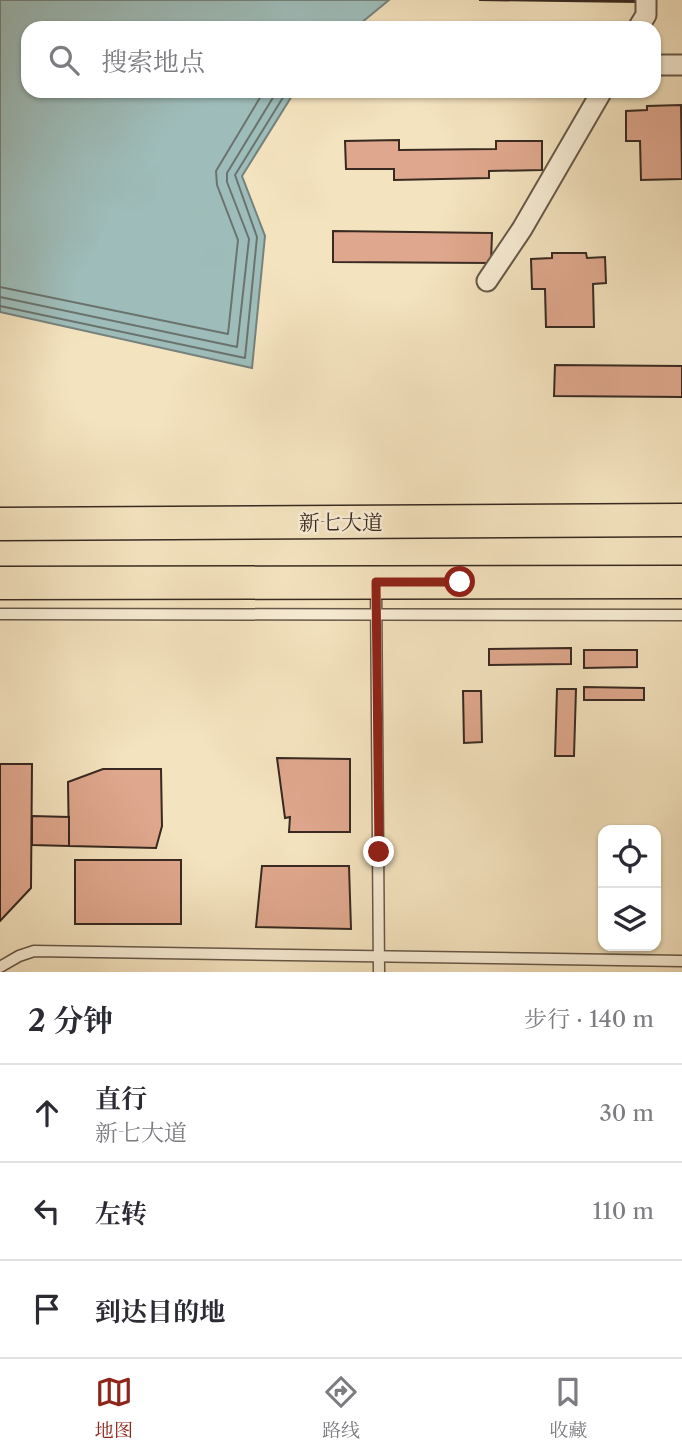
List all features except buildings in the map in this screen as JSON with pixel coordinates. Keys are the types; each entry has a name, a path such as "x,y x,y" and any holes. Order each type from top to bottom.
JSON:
{"main road":[{"name":"新七大道","path":"0,524 682,520"},
{"path":"0,583 682,582"}],"street":[{"path":"642,21 646,15 646,0"},
{"path":"661,65 682,65"},
{"path":"487,281 522,229 598,98"}],"lane":[{"path":"376,582 380,972"},
{"path":"0,614 682,615"},
{"path":"0,967 34,951 682,961"}],"water":[{"path":"0,0 389,0 364,21 21,21 21,98 291,98 242,176 265,236 252,368 0,312"}],"route":[{"path":"379,852 376,582 460,582"}]}
